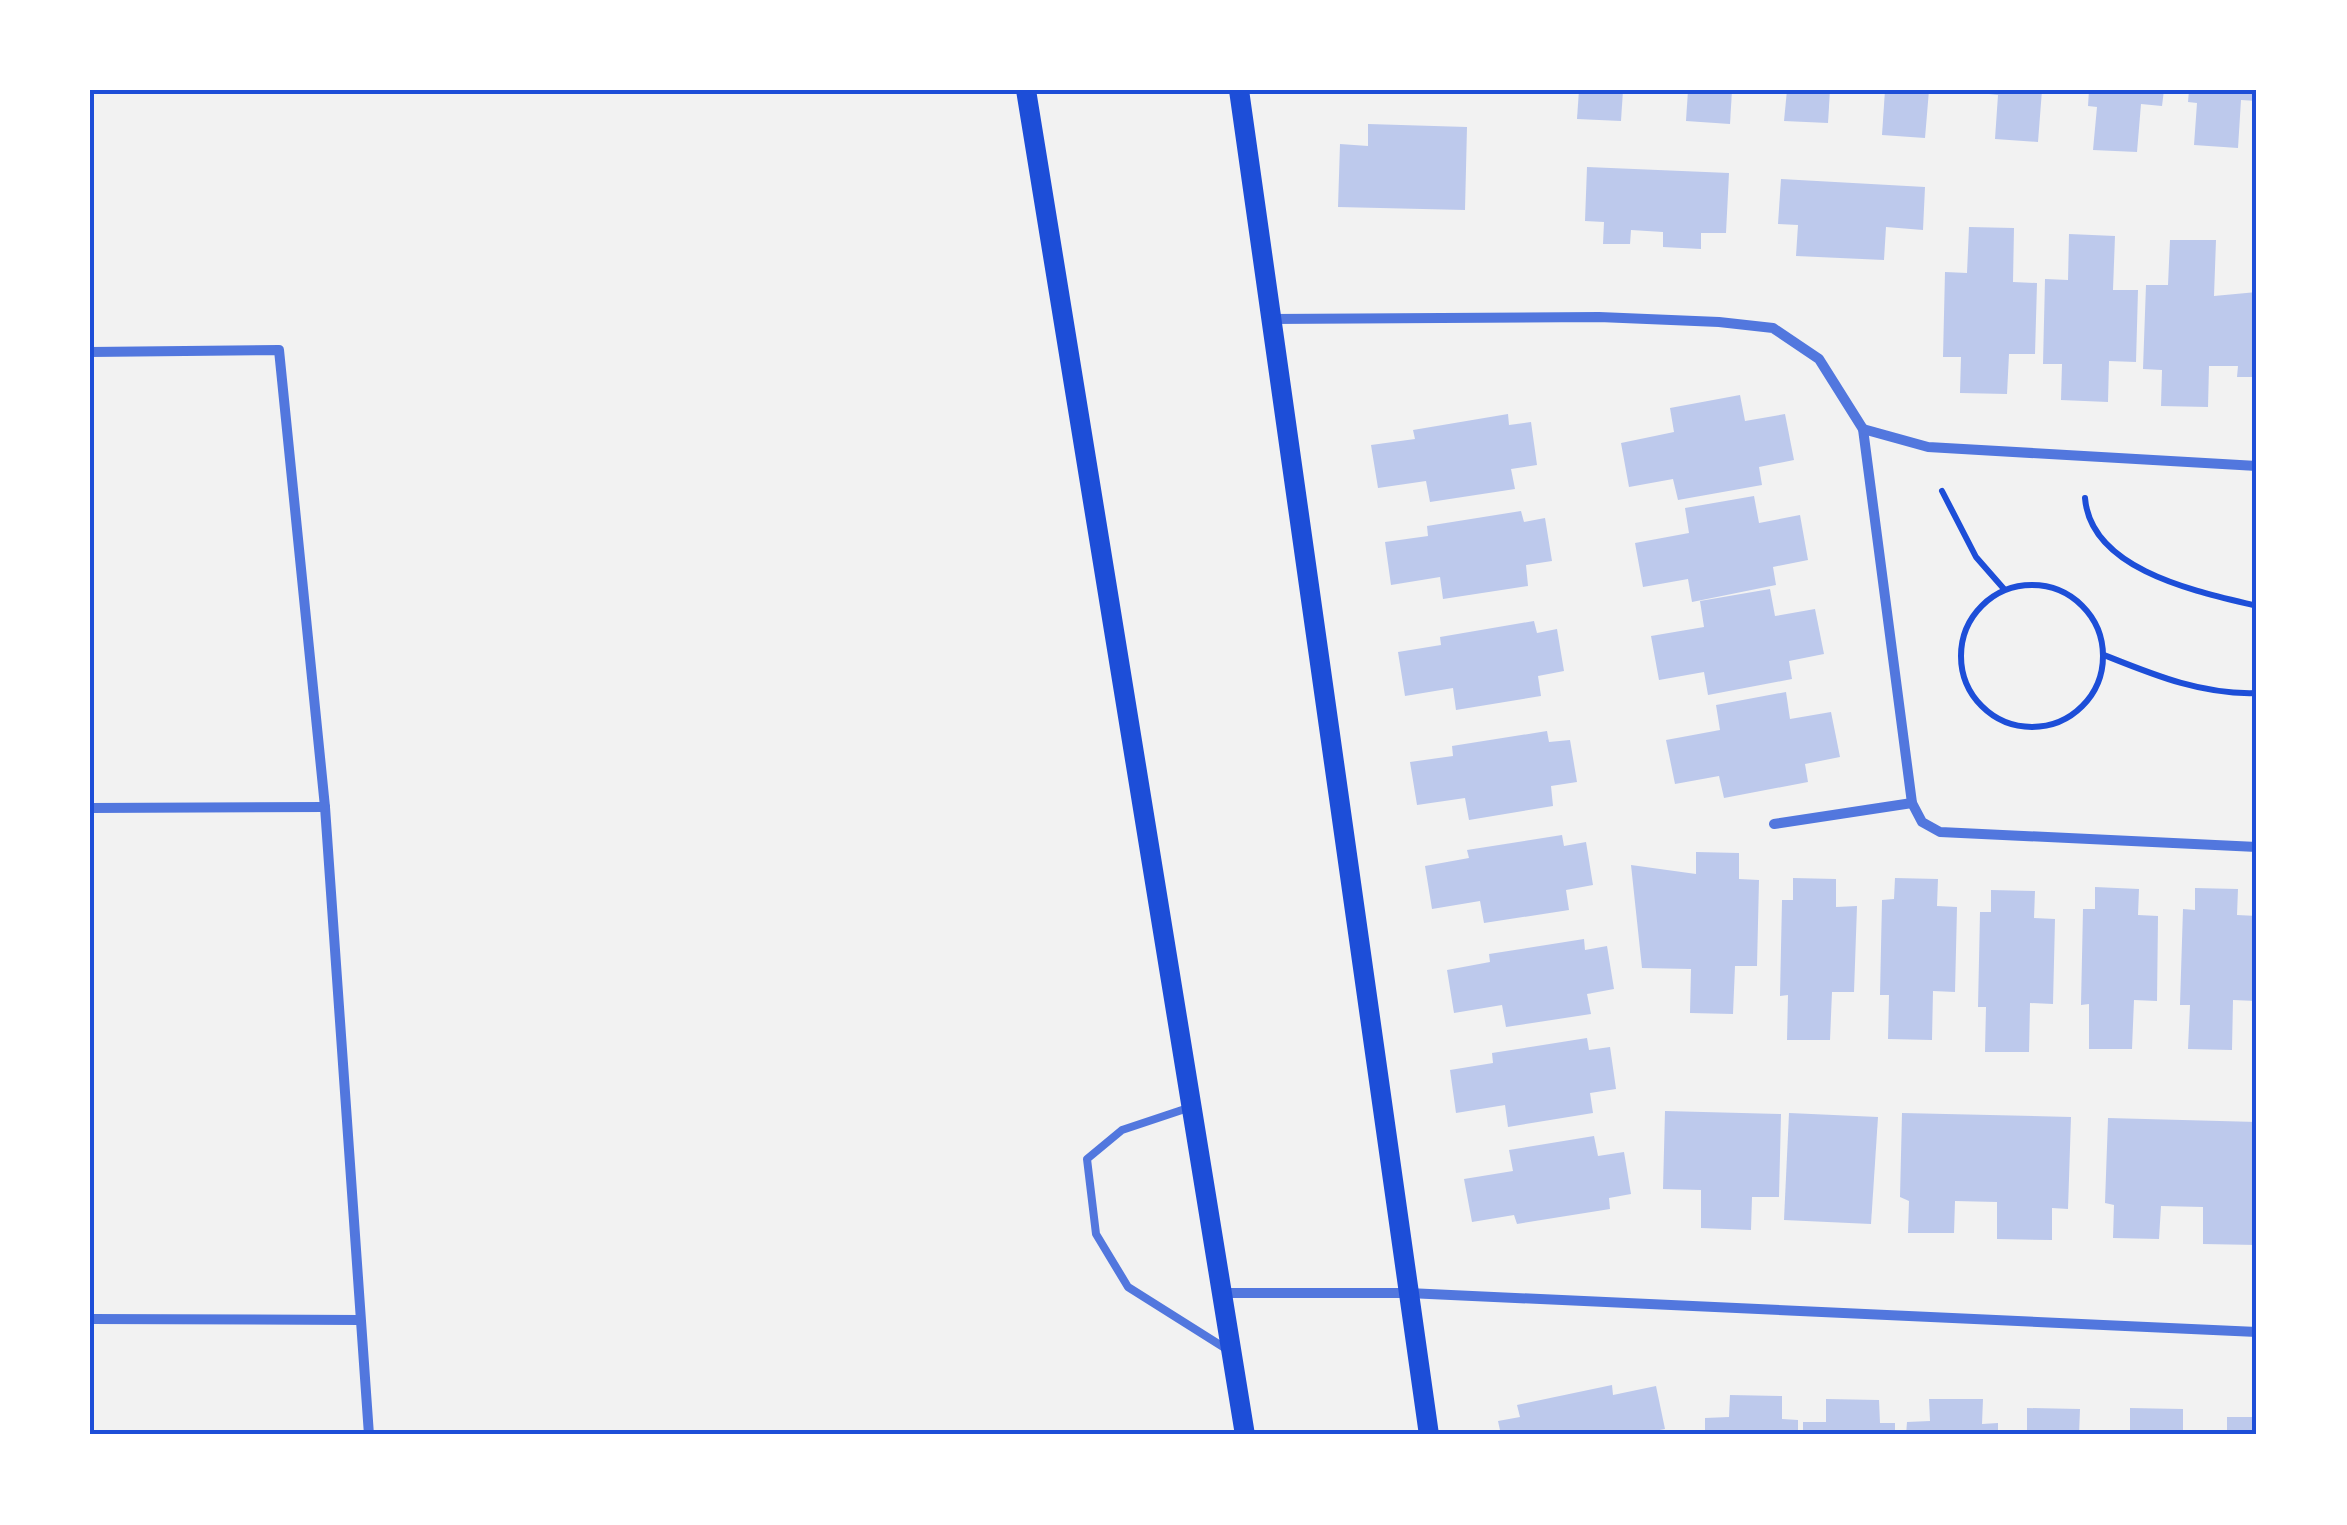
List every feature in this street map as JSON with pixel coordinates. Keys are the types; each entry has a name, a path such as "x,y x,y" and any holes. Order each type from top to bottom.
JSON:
{"main road":[{"path":"1026,90 1058,309 1244,1435"},
{"path":"1240,90 1429,1435"}],"street":[{"path":"1271,319 1599,317 1773,328 1819,360 1864,429 1912,803 1922,822 1940,832 2257,847"},
{"path":"90,352 279,350 325,806 369,1435"},
{"path":"1864,429 1928,447 2257,466"},
{"path":"1774,824 1912,803"},
{"path":"90,808 325,806"},
{"path":"1220,1294 1408,1294 2257,1332"},
{"path":"90,1319 360,1320"}],"lane":[{"path":"1192,1107 1122,1130 1087,1160 1096,1234 1128,1287 1232,1353"}],"path":[{"path":"1928,447 1946,503 1976,557 2004,590"},
{"path":"2085,456 2087,516 2117,554 2188,589 2257,606"},
{"path":"2026,584 2050,586 2071,596 2094,622 2104,655 2101,679 2072,716 2050,726 2026,728 2003,722 1983,708 1968,689 1961,666 1962,643 1984,602 2004,590 2026,584"},
{"path":"2104,655 2172,682 2228,694 2257,693"}],"building":[{"path":"1579,90 1623,90 1621,121 1577,119"},
{"path":"1688,90 1732,90 1730,124 1686,121"},
{"path":"1787,90 1830,90 1828,123 1784,121"},
{"path":"1885,90 1929,90 1925,138 1882,135"},
{"path":"1989,90 2042,90 2038,142 1995,139 1998,95 1989,94"},
{"path":"2089,90 2164,90 2162,106 2141,104 2137,152 2093,150 2097,107 2088,106"},
{"path":"2189,90 2257,90 2257,101 2241,100 2238,148 2194,145 2197,103 2188,102"},
{"path":"1368,124 1467,127 1465,210 1338,207 1340,144 1368,146"},
{"path":"1587,167 1729,173 1726,233 1701,233 1701,249 1663,247 1663,232 1631,230 1630,244 1603,244 1604,222 1585,221"},
{"path":"1781,179 1925,187 1923,230 1886,227 1884,260 1796,256 1798,225 1778,224"},
{"path":"1969,227 2014,228 2013,282 2037,283 2035,354 2009,354 2007,394 1960,393 1961,357 1943,357 1945,272 1967,273"},
{"path":"2069,234 2115,236 2113,290 2138,290 2136,362 2109,361 2108,402 2061,400 2062,364 2043,364 2045,279 2068,280"},
{"path":"2170,240 2216,240 2214,296 2257,292 2257,377 2237,377 2238,366 2209,366 2208,407 2161,406 2162,370 2143,369 2146,285 2168,285"},
{"path":"1740,395 1745,421 1785,414 1794,460 1759,467 1762,485 1678,500 1673,479 1629,487 1621,443 1674,432 1670,408"},
{"path":"1508,414 1509,425 1531,422 1537,465 1511,469 1515,489 1430,502 1426,481 1378,488 1371,445 1415,439 1413,430"},
{"path":"1754,496 1759,523 1800,515 1808,560 1773,567 1776,585 1692,602 1688,579 1643,587 1635,543 1689,533 1685,508"},
{"path":"1521,511 1524,522 1545,518 1552,561 1526,565 1528,586 1443,599 1440,577 1391,585 1385,542 1428,536 1427,526"},
{"path":"1770,589 1775,616 1815,609 1824,654 1789,661 1792,679 1708,695 1704,672 1659,680 1651,636 1704,627 1700,601"},
{"path":"1534,621 1537,633 1557,629 1564,671 1538,676 1541,696 1456,710 1453,688 1405,696 1398,652 1441,645 1440,637"},
{"path":"1786,692 1790,719 1831,712 1840,757 1805,764 1808,782 1724,798 1719,776 1675,784 1666,740 1720,730 1716,705"},
{"path":"1547,731 1549,742 1570,740 1577,782 1551,786 1553,806 1469,820 1465,798 1417,805 1410,762 1453,756 1452,746"},
{"path":"1562,835 1564,846 1586,842 1593,885 1566,890 1569,910 1484,923 1480,901 1432,909 1425,866 1469,858 1467,850"},
{"path":"1696,852 1739,853 1739,879 1759,880 1757,966 1735,966 1733,1014 1690,1013 1691,969 1642,968 1631,865 1696,874"},
{"path":"1793,878 1836,879 1836,907 1857,906 1854,992 1832,992 1830,1040 1787,1040 1788,995 1780,996 1782,900 1793,900"},
{"path":"1895,878 1938,879 1937,906 1957,907 1955,992 1933,991 1932,1040 1888,1039 1889,995 1880,995 1882,900 1894,899"},
{"path":"2095,887 2139,889 2138,915 2158,916 2157,1001 2134,1000 2132,1049 2089,1049 2089,1004 2081,1005 2083,909 2095,909"},
{"path":"2195,888 2238,889 2237,915 2257,916 2256,1001 2233,1000 2232,1050 2188,1049 2190,1005 2180,1005 2183,909 2195,910"},
{"path":"1991,890 2035,891 2034,918 2055,919 2053,1004 2030,1003 2029,1052 1985,1052 1986,1007 1978,1007 1980,912 1991,912"},
{"path":"1584,939 1585,950 1607,946 1614,989 1587,994 1591,1014 1506,1027 1502,1005 1454,1013 1447,970 1490,962 1489,954"},
{"path":"1587,1038 1589,1050 1610,1047 1616,1089 1590,1093 1593,1113 1508,1127 1505,1105 1456,1113 1450,1070 1493,1063 1492,1053"},
{"path":"1665,1111 1781,1114 1779,1197 1752,1197 1751,1230 1701,1228 1701,1190 1663,1189"},
{"path":"1789,1113 1878,1117 1871,1224 1784,1220"},
{"path":"1902,1113 2071,1117 2068,1209 2052,1208 2052,1240 1997,1239 1997,1202 1955,1201 1954,1233 1908,1233 1909,1201 1900,1197"},
{"path":"2108,1118 2257,1122 2257,1245 2203,1244 2203,1207 2161,1206 2159,1239 2113,1238 2114,1205 2105,1203"},
{"path":"1594,1136 1598,1156 1624,1152 1631,1194 1609,1198 1610,1209 1517,1224 1514,1215 1472,1222 1464,1179 1513,1171 1509,1150"},
{"path":"1612,1385 1613,1395 1656,1386 1665,1429 1633,1435 1501,1435 1498,1421 1520,1417 1517,1405"},
{"path":"1730,1395 1782,1396 1782,1419 1798,1420 1798,1435 1705,1435 1705,1418 1729,1417"},
{"path":"1826,1399 1879,1400 1880,1423 1895,1423 1895,1435 1803,1435 1803,1422 1826,1422"},
{"path":"1929,1399 1983,1399 1982,1424 1998,1423 1998,1435 1906,1435 1907,1422 1930,1421"},
{"path":"2027,1408 2080,1409 2079,1435 2004,1435 2004,1431 2027,1431"},
{"path":"2130,1408 2183,1409 2183,1435 2107,1435 2107,1431 2130,1431"},
{"path":"2227,1417 2257,1417 2257,1435 2227,1435"}]}
